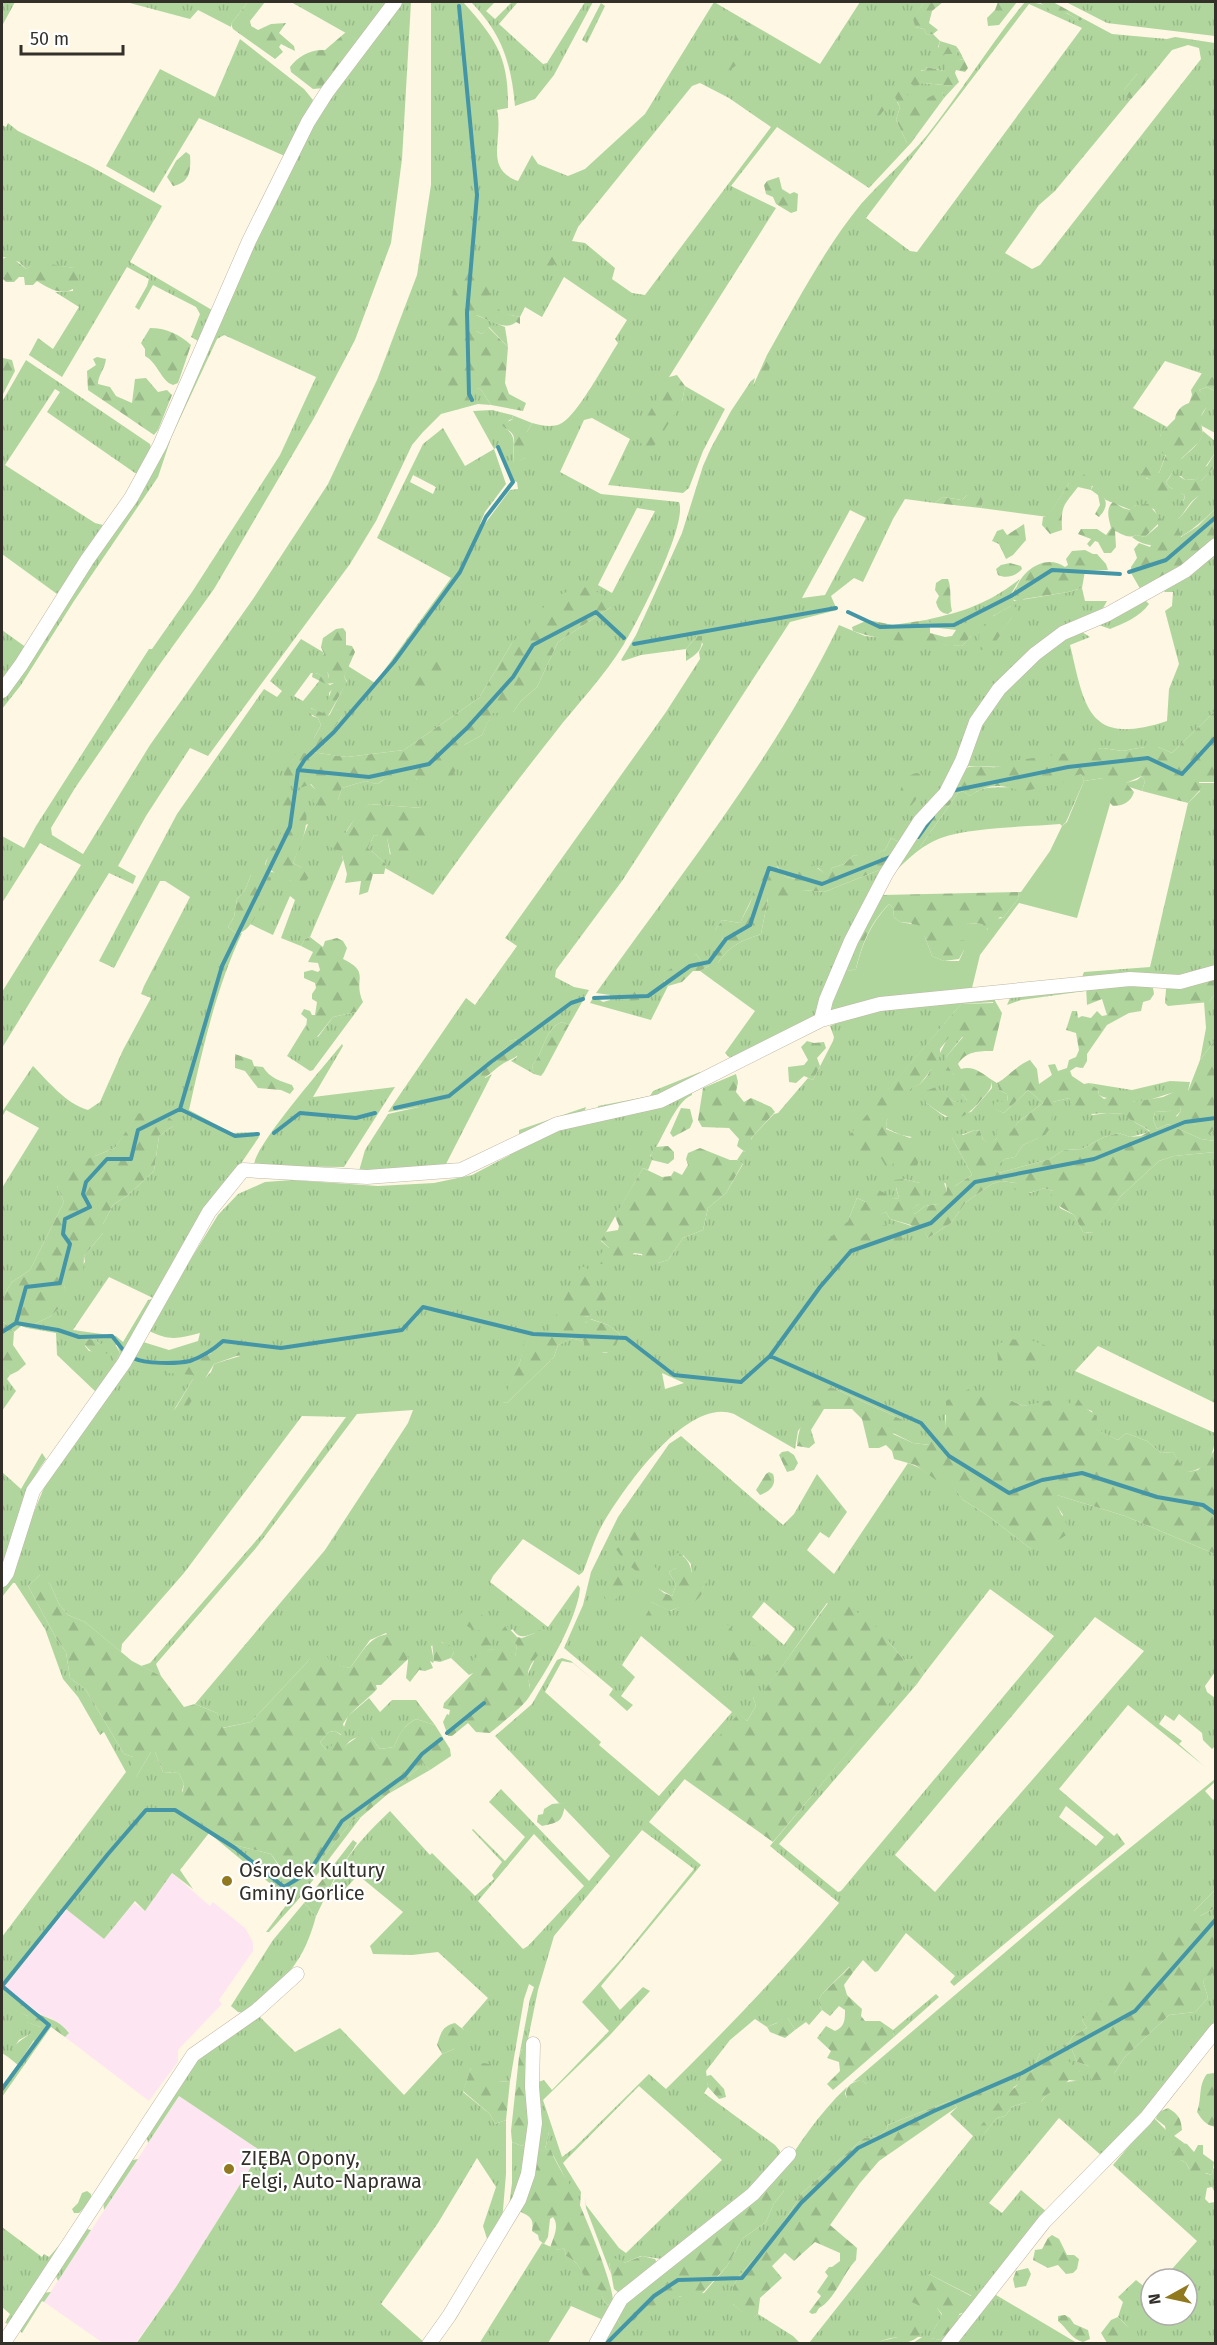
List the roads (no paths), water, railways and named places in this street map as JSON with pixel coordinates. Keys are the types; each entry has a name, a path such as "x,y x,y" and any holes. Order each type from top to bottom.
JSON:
{"street":[{"path":"2,690 21,665 87,560 130,498 160,445 249,241 308,122 327,92 395,2"},
{"path":"821,1020 826,1000 851,942 886,874 920,822 946,793 962,761 976,722 999,689 1035,654 1063,633 1108,614 1185,571 1215,545"},
{"path":"2,1580 7,1573 33,1491 124,1363 209,1212 243,1170 367,1177 461,1170 557,1124 660,1101 821,1020 880,1004 1130,979 1180,982 1215,972"},
{"path":"3,2343 193,2055 256,2011 297,1974"},
{"path":"948,2343 1044,2222 1146,2118 1215,2030"},
{"path":"429,2343 449,2316 519,2200 525,2183 536,2123 532,2087 533,2044"},
{"path":"596,2343 621,2299 753,2194 789,2154"}],"waterway":[{"path":"459,6 477,195 467,313 469,394 472,400"},
{"path":"298,770 305,759 334,732 394,662 460,572 486,517 513,482 498,447"},
{"path":"1129,572 1166,560 1216,517"},
{"path":"848,612 880,627 954,625 1011,596 1052,570 1120,574"},
{"path":"634,644 836,608"},
{"path":"2,1332 16,1323 26,1287 60,1283 70,1244 63,1234 65,1219 90,1207 83,1194 86,1182 107,1159 131,1159 138,1130 180,1109 222,966 290,827 298,770 369,777 429,764 467,728 513,677 533,645 596,612 624,638"},
{"path":"951,791 1068,767 1148,758 1182,774 1216,737"},
{"path":"918,837 933,816"},
{"path":"594,998 648,996 690,966 709,962 726,939 750,925 769,868 822,884 890,857"},
{"path":"395,1108 449,1096 571,1003 583,999"},
{"path":"180,1109 235,1136 258,1134"},
{"path":"274,1133 300,1113 356,1118 375,1113"},
{"path":"133,1358 153,1362 184,1362 203,1355 223,1341 281,1348 402,1330 423,1307 533,1334 626,1338 674,1375 741,1382 770,1356 820,1287 851,1251 931,1223 975,1182 1094,1159 1185,1122 1216,1118"},
{"path":"16,1323 58,1330 79,1337 112,1336 124,1351"},
{"path":"770,1356 921,1423 949,1456 1009,1493 1042,1480 1082,1473 1157,1497 1203,1505 1216,1514"},
{"path":"447,1733 484,1703"},
{"path":"2,1986 146,1810 175,1810 235,1848 284,1887 309,1872 342,1821 405,1775 422,1754 441,1739"},
{"path":"606,2344 654,2296 678,2280 742,2278 801,2203 858,2148 934,2111 1022,2073 1135,2011 1216,1919"},
{"path":"2,1986 49,2025 2,2089"}],"place":[{"name":"Ośrodek Kultury Gminy Gorlice","path":"227,1881"},
{"name":"ZIĘBA Opony, Felgi, Auto-Naprawa","path":"229,2169"}]}
